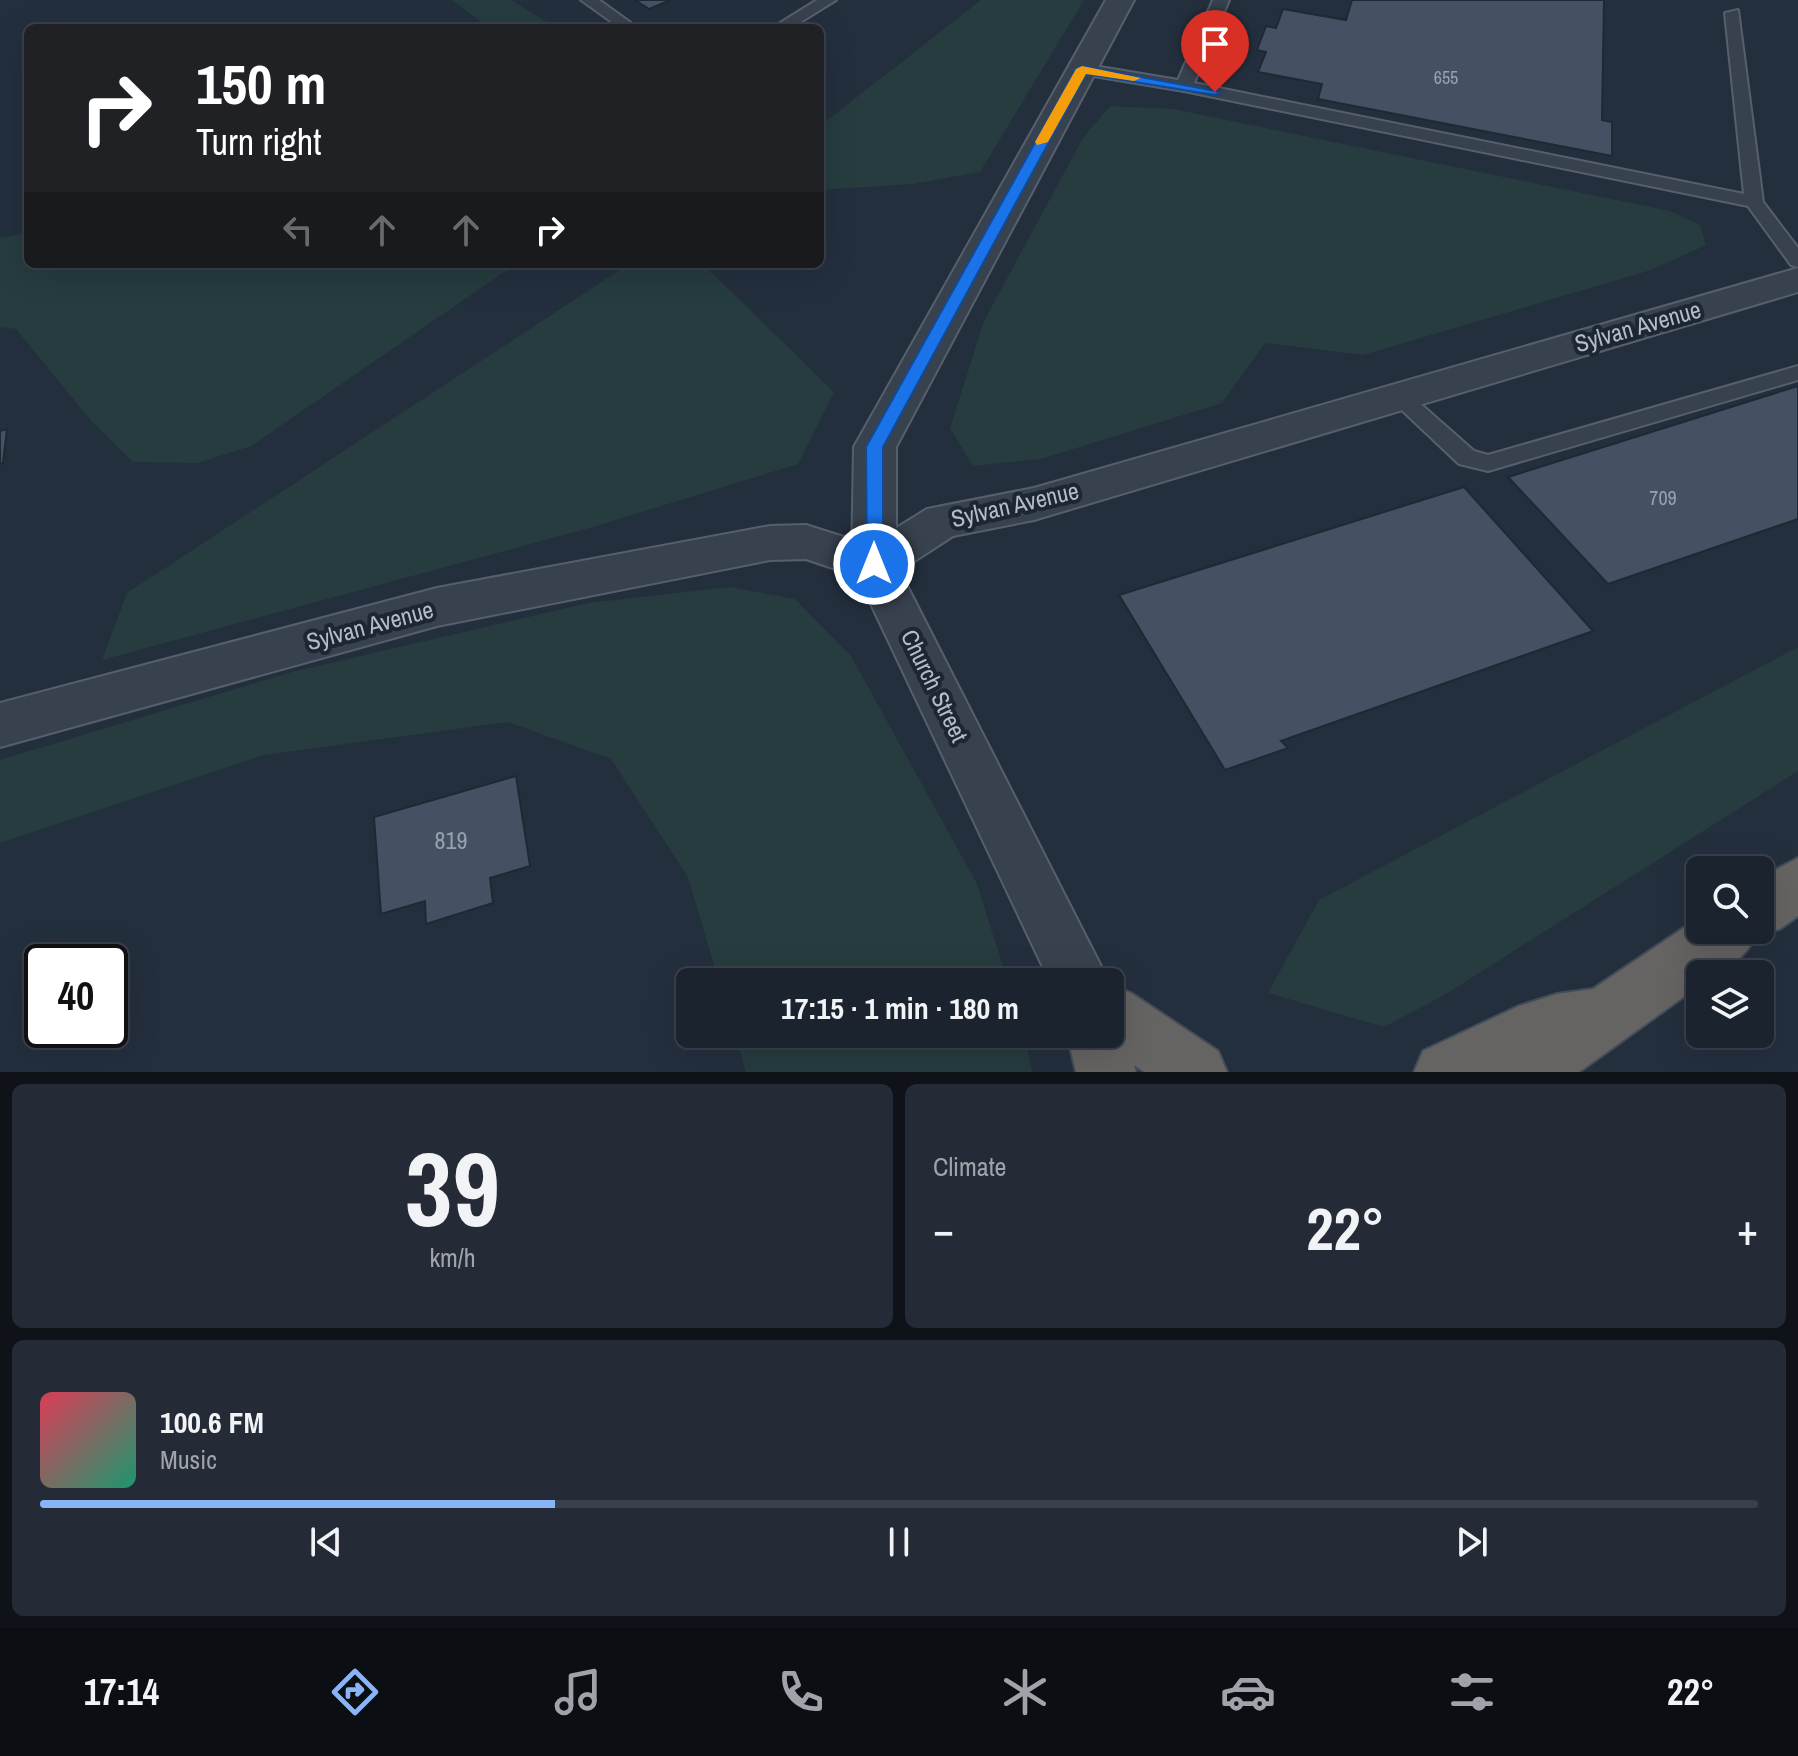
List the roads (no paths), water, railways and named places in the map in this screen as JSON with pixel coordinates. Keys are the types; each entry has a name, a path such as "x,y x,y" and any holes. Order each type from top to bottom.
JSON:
{"highway":[{"path":"1774,900 1798,884"},
{"path":"1530,1072 1710,944"},
{"path":"1444,1072 1526,1029 1563,1019 1602,1018"},
{"path":"1124,1023 1197,1072"},
{"path":"1100,1048 1106,1072"}],"street":[{"name":"Church Street","path":"1073,968 874,564 875,447 1120,0"},
{"name":"Sylvan Avenue","path":"0,725 437,607 601,578 770,543 806,542 874,564 942,521 1034,504 1798,280"},
{"path":"1113,1048 1124,1072"}],"lane":[{"path":"589,0 624,24"},
{"path":"787,24 828,0"},
{"path":"1184,86 1221,0"},
{"path":"1733,13 1754,202 1798,261"},
{"path":"1082,69 1184,86 1754,202"},
{"path":"1399,397 1467,458 1488,463 1528,454 1798,373"}]}
